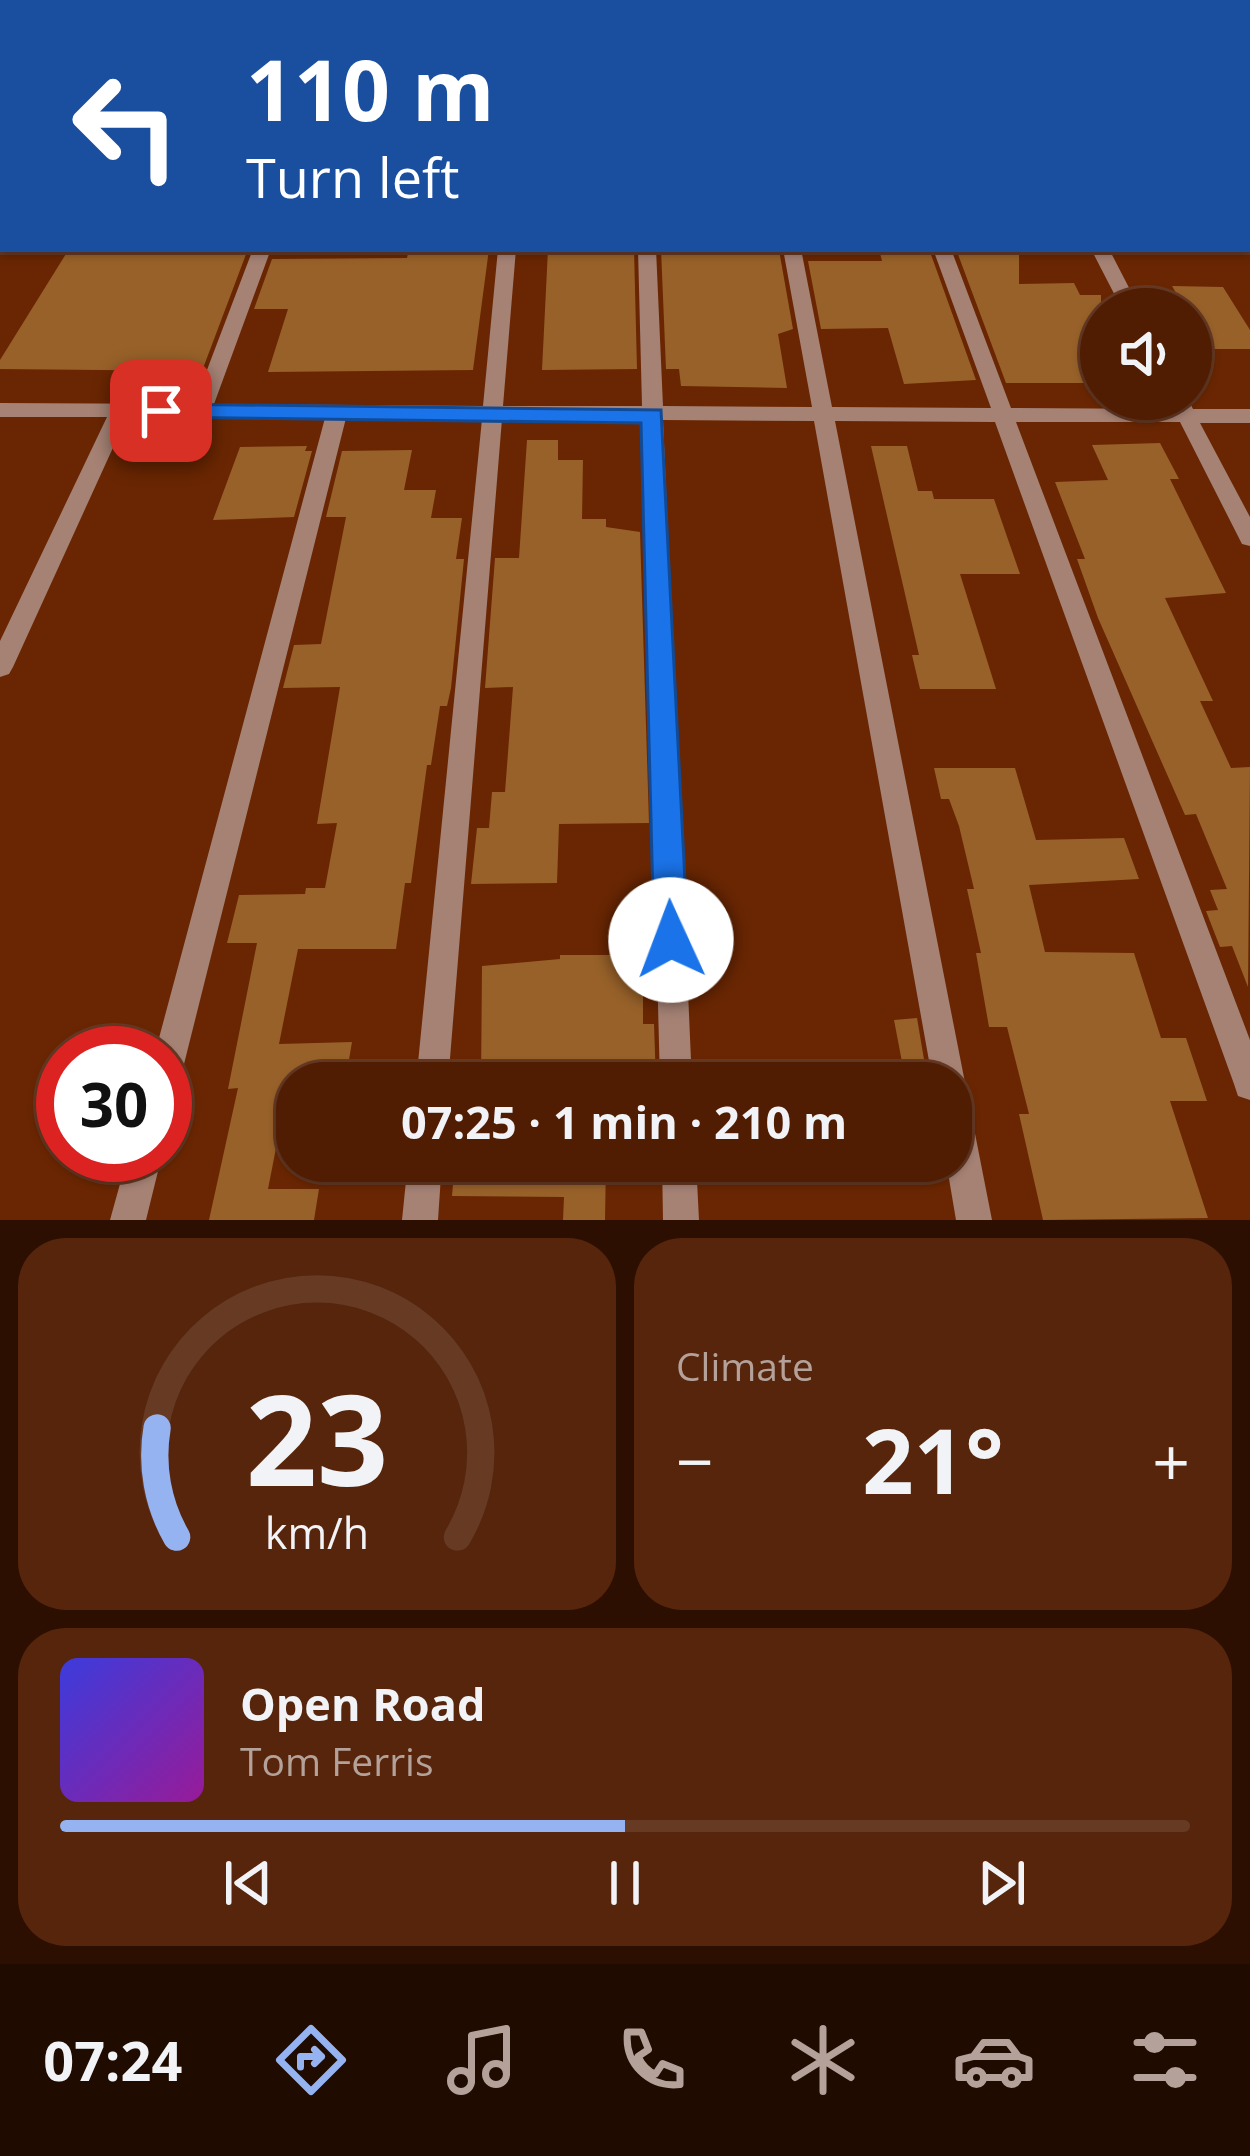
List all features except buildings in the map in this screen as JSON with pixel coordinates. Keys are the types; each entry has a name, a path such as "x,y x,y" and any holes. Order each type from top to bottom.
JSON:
{"street":[{"path":"202,412 261,252"},
{"path":"434,1062 507,252"},
{"path":"647,252 675,1062"},
{"path":"793,252 945,1062"},
{"path":"943,252 1250,1084"},
{"path":"1102,252 1120,288"},
{"path":"0,410 652,416 1080,413"},
{"path":"0,667 120,411"},
{"path":"1212,411 1250,416"},
{"path":"178,1026 337,412"},
{"path":"1189,420 1250,538"},
{"path":"128,1220 138,1182"},
{"path":"420,1220 423,1182"},
{"path":"680,1182 681,1220"},
{"path":"967,1182 974,1220"}],"route":[{"path":"161,411 652,416 671,940"}]}
